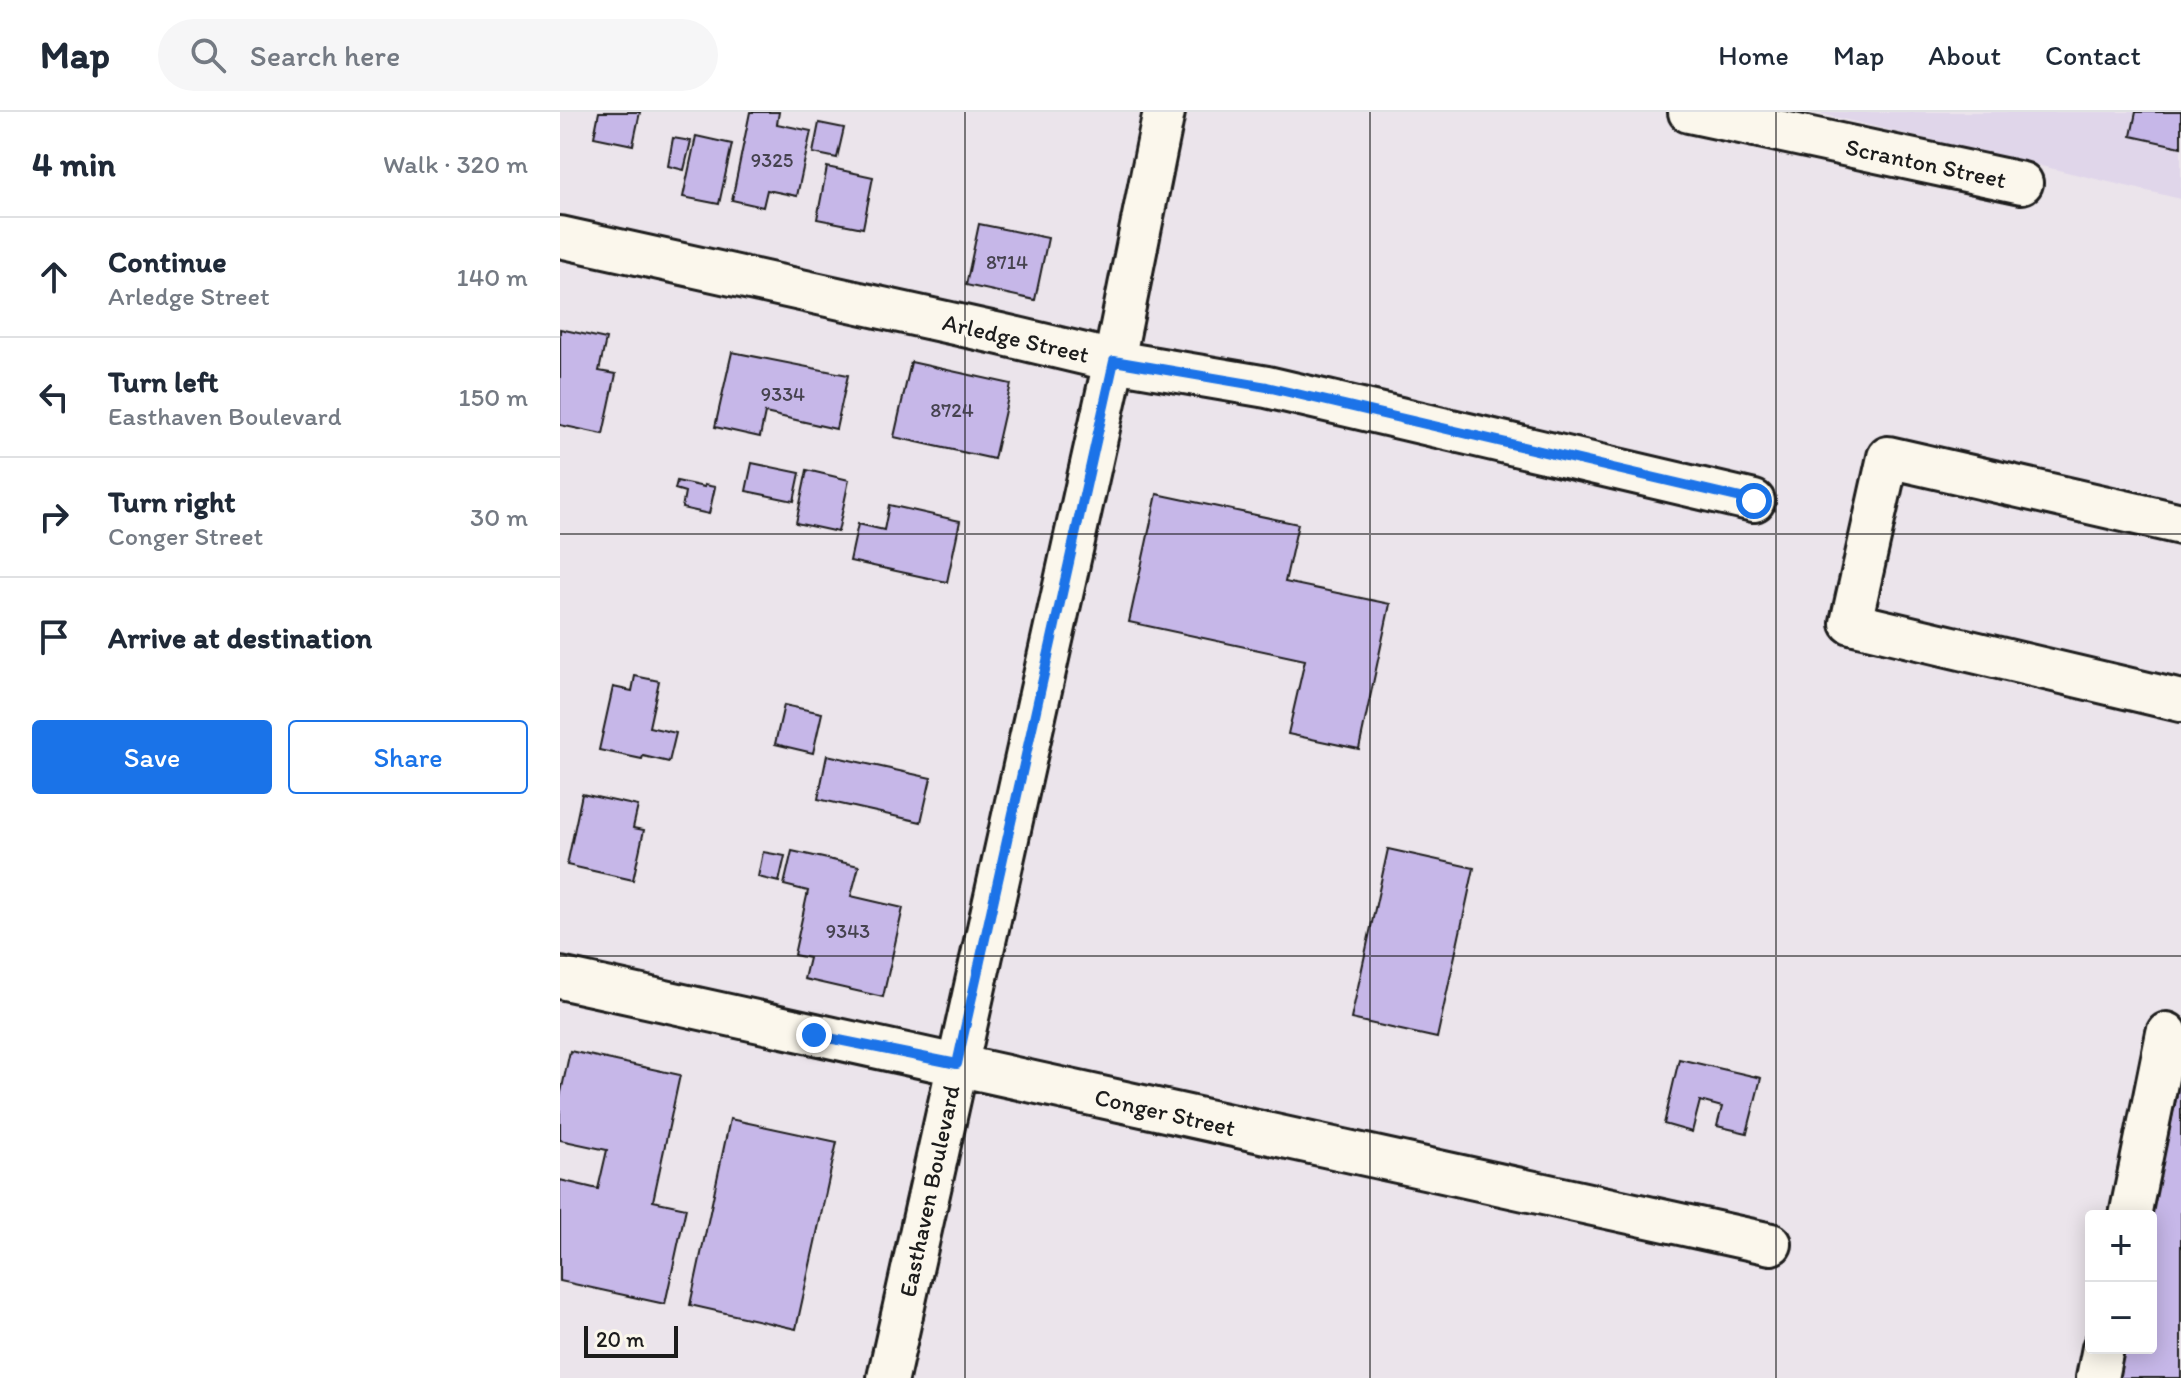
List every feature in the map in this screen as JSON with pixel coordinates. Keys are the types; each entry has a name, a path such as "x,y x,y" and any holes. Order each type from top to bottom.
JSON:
{"street":[{"name":"Easthaven Boulevard","path":"888,1378 1114,361 1164,112"},
{"name":"Scranton Street","path":"1689,112 2022,183"},
{"name":"Arledge Street","path":"560,237 1114,361 1267,387 1754,501"},
{"path":"2181,524 1888,457 1851,623 2181,701"},
{"name":"Conger Street","path":"560,978 1771,1244"},
{"path":"2131,1210 2167,1033"},
{"path":"2097,1378 2102,1354"}],"shaded area":[{"path":"1813,112 2181,112 2181,199"}],"building":[{"path":"599,112 640,112 633,145 594,137"},
{"path":"750,112 779,112 777,124 811,131 797,196 767,190 763,207 732,200"},
{"path":"2136,112 2181,112 2181,147 2131,136"},
{"path":"819,123 844,128 837,158 813,153"},
{"path":"696,136 732,144 719,204 683,197"},
{"path":"673,138 691,141 684,170 668,166"},
{"path":"827,167 873,177 863,228 817,219"},
{"path":"979,224 1048,238 1035,300 966,285"},
{"path":"560,329 606,339 599,371 616,374 603,434 560,425"},
{"path":"732,352 848,375 836,429 765,413 760,437 715,427"},
{"path":"911,362 1011,384 994,459 894,437"},
{"path":"752,463 800,473 794,501 746,491"},
{"path":"807,470 849,480 838,532 796,523"},
{"path":"677,481 715,487 709,514 682,508 685,492 675,489"},
{"path":"1157,494 1298,524 1285,582 1390,604 1359,749 1288,734 1305,660 1129,622"},
{"path":"889,505 960,521 947,582 850,561 858,524 884,530"},
{"path":"635,676 659,681 649,727 676,733 669,762 599,750 613,687 632,691"},
{"path":"784,705 822,713 813,753 775,744"},
{"path":"827,755 931,778 921,822 818,799"},
{"path":"582,794 638,806 633,828 644,830 633,880 567,865"},
{"path":"1388,849 1474,868 1437,1038 1351,1019"},
{"path":"792,851 859,866 851,896 903,908 883,997 804,979 809,958 794,955 808,891 784,885"},
{"path":"763,852 785,856 779,882 758,877"},
{"path":"570,1051 680,1075 653,1201 686,1208 665,1304 560,1281 560,1180 598,1189 607,1150 560,1140 560,1097"},
{"path":"1679,1059 1761,1078 1747,1133 1717,1126 1722,1107 1700,1101 1692,1132 1664,1124"},
{"path":"2181,1084 2181,1378 2117,1378 2122,1354 2157,1354 2157,1210 2152,1210"},
{"path":"730,1119 837,1142 796,1329 690,1305"}],"route":[{"path":"814,1035 957,1064 1114,361 1267,387 1754,501"}]}
